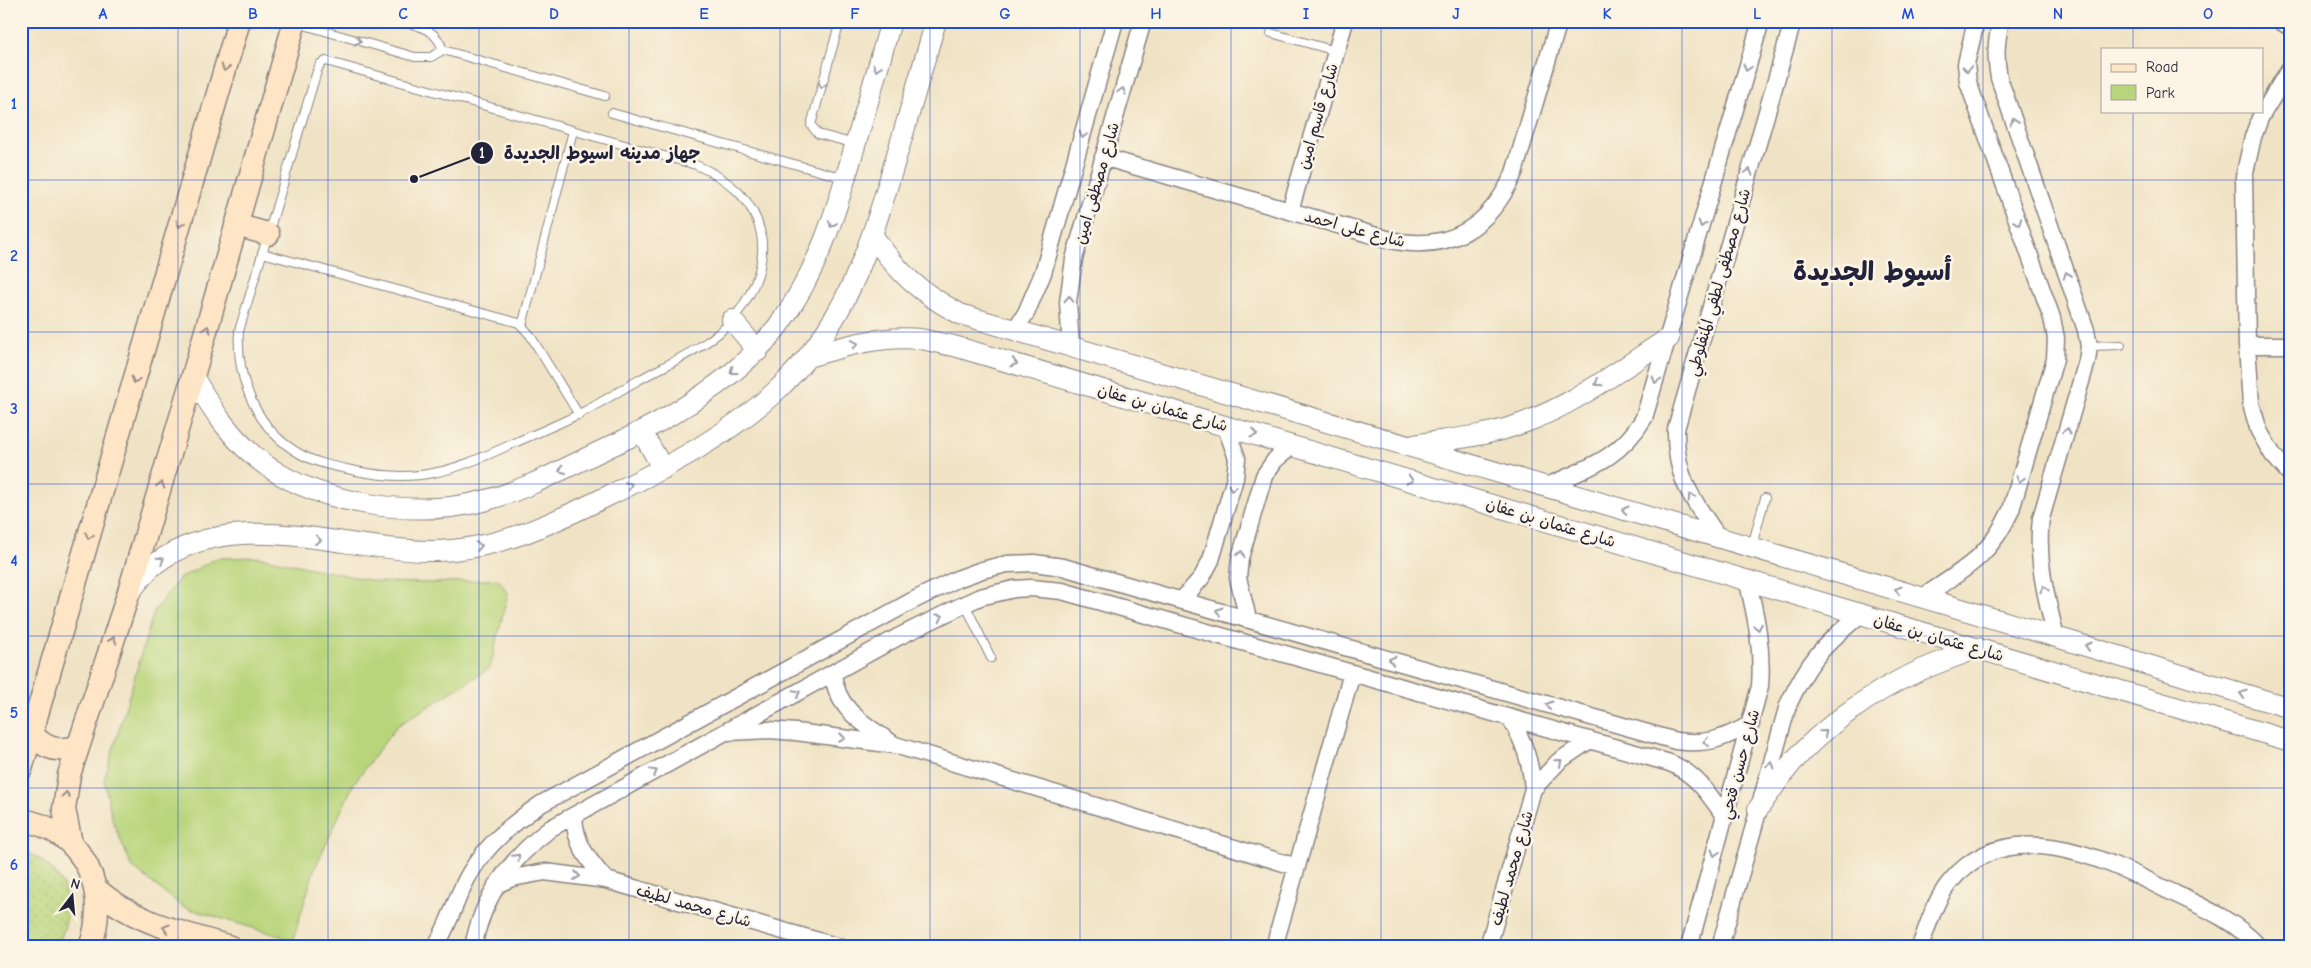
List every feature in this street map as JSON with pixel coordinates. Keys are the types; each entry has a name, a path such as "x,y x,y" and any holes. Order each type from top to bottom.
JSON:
{"main road":[{"path":"21,769 33,735 239,21"},
{"path":"71,844 64,809 76,746 128,595 295,22"},
{"path":"236,225 265,243"},
{"path":"33,735 38,741 52,749 69,749 76,746"},
{"path":"21,820 32,821 52,830 71,844 87,864 96,889 98,919 90,947"},
{"path":"96,889 115,905 136,916 230,947"}],"street":[{"path":"193,376 207,402 224,425 266,466 291,481 321,492 351,500 383,505 424,508 448,507 480,502 542,480 642,432 702,394 758,351 788,312 813,270 838,210 891,21"},
{"path":"128,595 152,565 178,549 207,538 237,533 267,534 429,551 467,548 504,541 552,523 663,468 720,434 774,393 808,356 828,330 846,300 873,236 936,21"},
{"name":"شارع مصطفى امين","path":"1014,331 1026,313 1043,273 1115,21"},
{"name":"شارع مصطفى امين","path":"1071,348 1068,324 1070,280 1074,258 1143,21"},
{"name":"شارع قاسم امين","path":"1290,211 1344,21"},
{"name":"شارع على احمد","path":"1104,157 1404,243 1427,243 1442,240 1469,230 1494,208 1504,196 1514,173 1559,21"},
{"name":"شارع مصطفى لطفي المنفلوطي","path":"1545,486 1606,459 1622,448 1644,418 1761,21"},
{"name":"شارع مصطفى لطفي المنفلوطي","path":"1718,537 1686,489 1679,470 1676,430 1793,21"},
{"path":"1923,597 1975,563 1996,538 2004,525 2011,510 2055,359 2056,349 2052,318 1968,82 1966,64 1976,21"},
{"path":"2001,21 1995,55 1999,78 2086,330 2089,346 2087,361 2039,534 2043,584 2056,637 2047,668"},
{"path":"2280,21 2290,27"},
{"path":"2264,111 2290,68"},
{"path":"2264,112 2248,156 2244,177 2251,404 2260,430 2273,455 2290,474"},
{"name":"شارع عثمان بن عفان","path":"873,236 890,261 910,282 934,300 960,314 1923,597 2290,708"},
{"path":"732,320 758,351"},
{"path":"1408,446 1496,431 1539,417 1571,401 1669,338"},
{"name":"شارع عثمان بن عفان","path":"808,356 846,346 882,340 919,339 954,346 2290,741"},
{"path":"2248,345 2290,345"},
{"path":"1182,600 1202,576 1211,560 1235,478 1237,458 1225,425"},
{"path":"642,432 663,468"},
{"path":"1248,619 1238,578 1240,558 1264,476 1275,460 1293,445"},
{"path":"1651,551 1660,520"},
{"path":"1031,588 1034,563"},
{"path":"435,947 469,874 489,846 513,823 541,804 912,601 982,570 1007,564 1034,563 1063,566 1676,741 1691,743 1720,740 1751,724"},
{"name":"شارع حسن فتحي","path":"1689,947 1760,686 1762,663 1760,639 1747,579"},
{"path":"473,947 482,912 496,885 511,863 530,844 551,828 898,637 965,604 997,592 1031,588 1062,591 1590,740 1684,769 1696,778 1725,817"},
{"name":"شارع حسن فتحي","path":"1720,947 1788,704 1813,658 1830,638 1861,614"},
{"path":"1758,809 1783,773 1814,742 1847,714 1883,689 1921,670 1978,648"},
{"path":"1274,947 1352,673"},
{"path":"833,674 838,696 844,706 894,745"},
{"name":"شارع محمد لطيف","path":"1488,947 1534,789 1527,751 1510,718"},
{"path":"724,732 788,731 894,745 1297,867"},
{"name":"شارع محمد لطيف","path":"1534,789 1558,761 1590,740"},
{"path":"574,816 576,837 580,847 606,880"},
{"path":"1920,947 1936,906 1950,882 1972,862 1998,849 2027,845 2059,847 2131,872 2239,928 2259,947"},
{"name":"شارع محمد لطيف","path":"496,885 512,878 545,872 606,880 839,947"}],"lane":[{"path":"402,21 431,31 440,42 443,50"},
{"path":"840,21 811,125 818,134 856,144"},
{"path":"295,22 415,57 431,57 443,50 605,96"},
{"path":"1271,33 1336,51"},
{"path":"326,61 572,131 696,165 718,174 736,188 754,214 763,238 761,266 756,284 732,320 708,340 579,415 474,461 433,474 394,476 328,465 302,455 273,435 258,414 240,369 238,353 239,331 320,64 326,61"},
{"path":"612,113 846,179"},
{"path":"522,326 572,131"},
{"path":"265,243 505,318 522,326 530,334 579,415"},
{"path":"2089,346 2121,345"},
{"path":"1751,547 1765,498"},
{"path":"965,604 991,658"}],"green space":[{"path":"259,557 378,582 432,583 498,579 508,593 490,668 397,726 354,783 314,870 293,940 183,907 132,867 112,819 104,780 154,611 180,578 217,558"},
{"path":"21,849 37,857 49,867 58,877 64,889 67,902 67,916 57,947 21,947"}],"place":[{"name":"جهاز مدينه اسيوط الجديدة","path":"414,179"}],"district":[{"name":"أسيوط الجديدة","path":"1872,271"}]}
